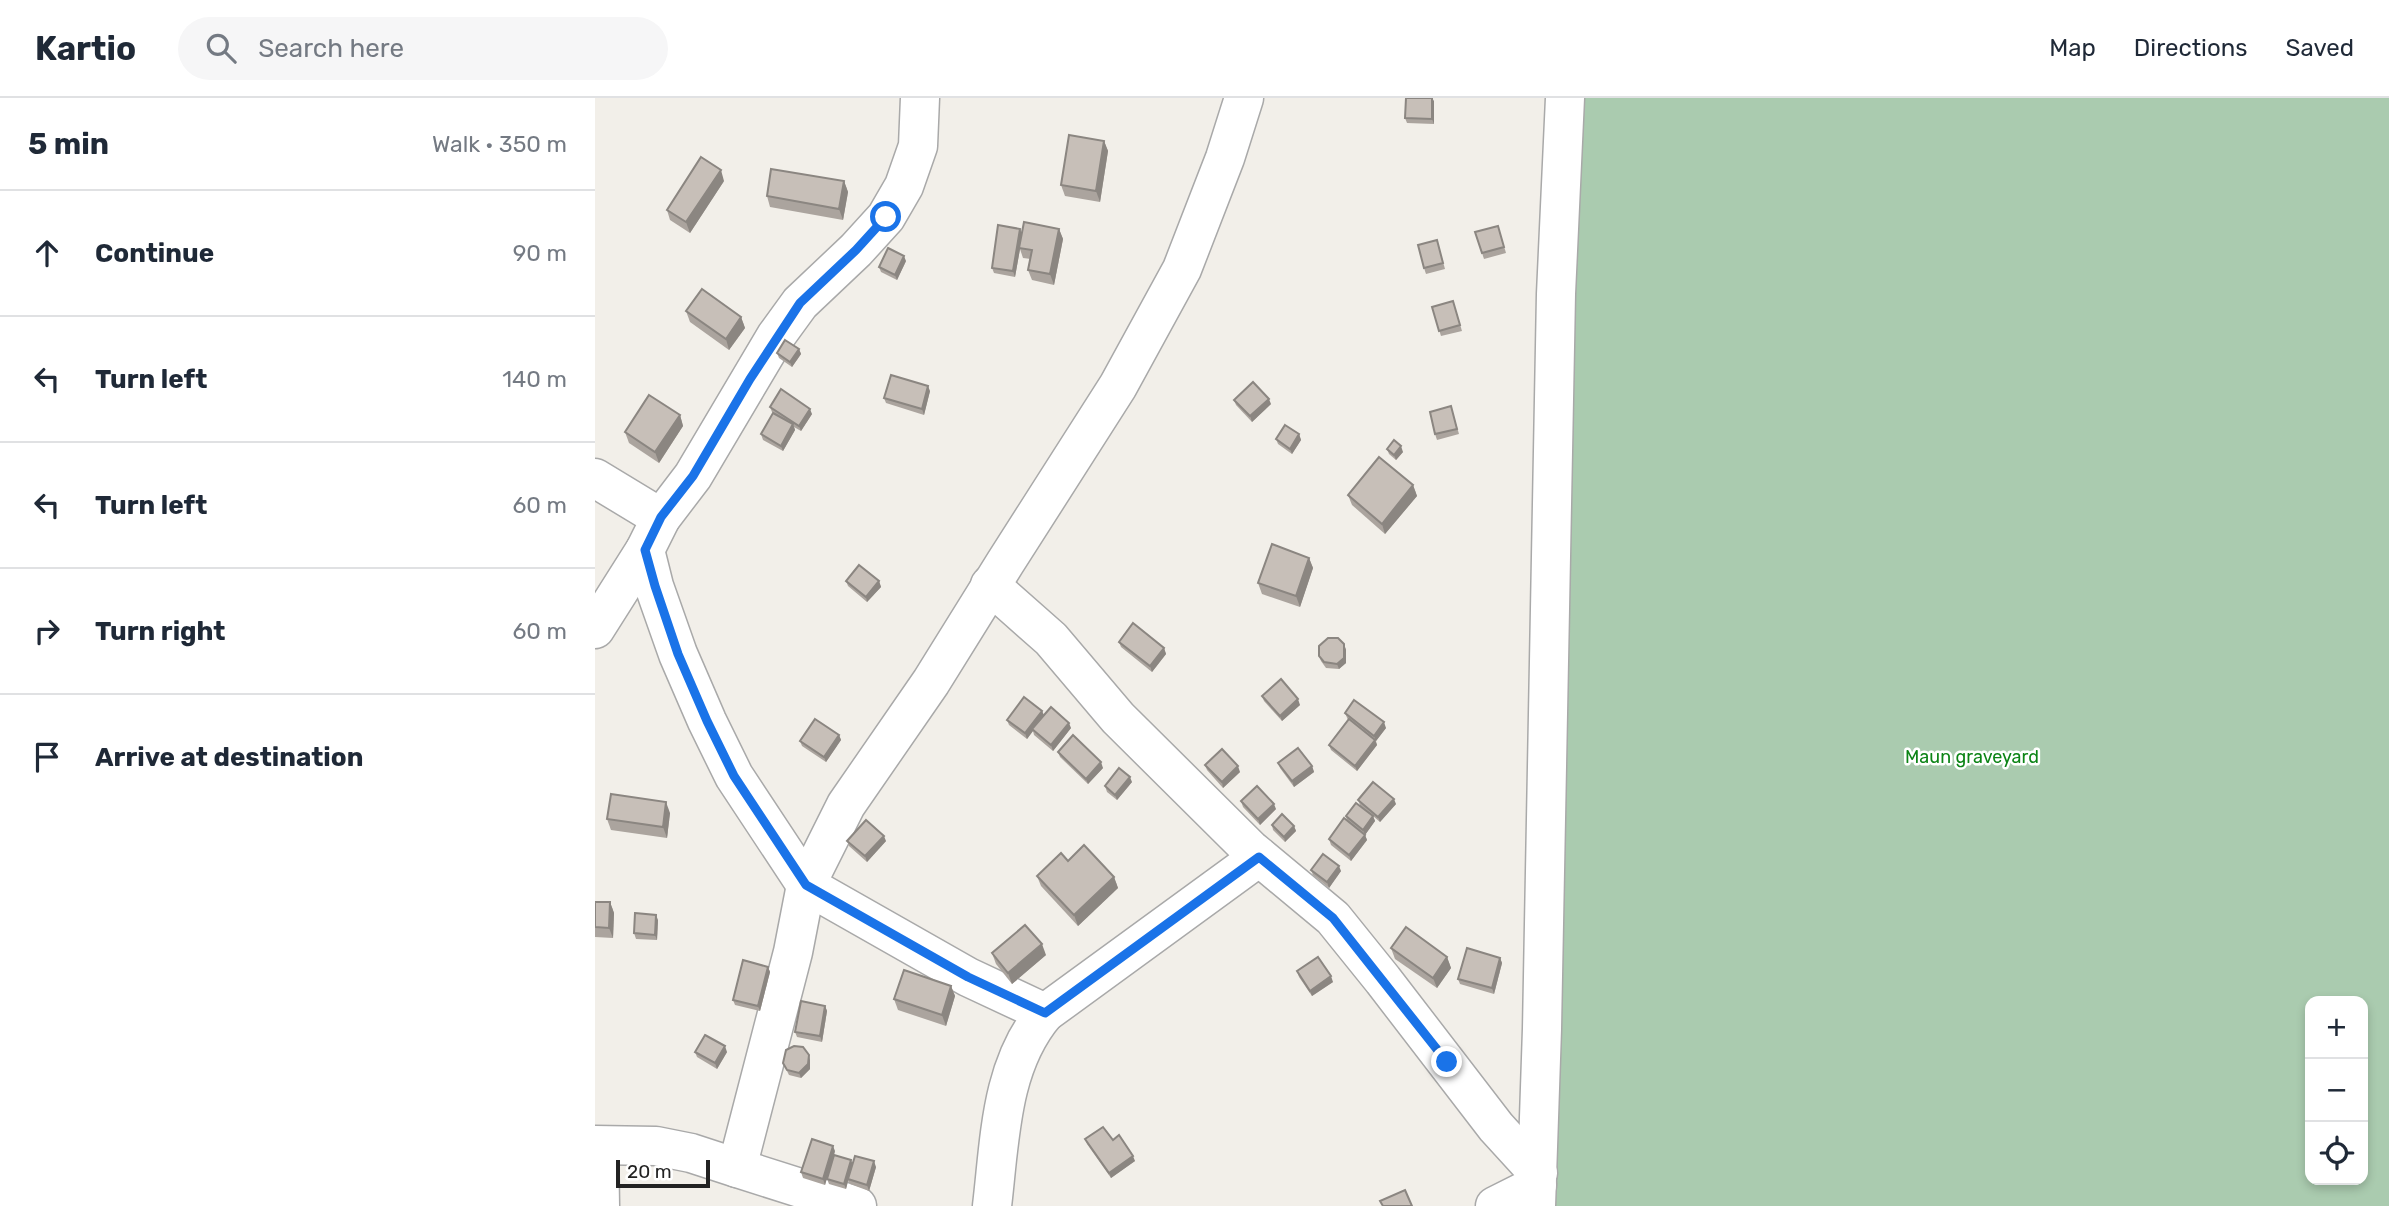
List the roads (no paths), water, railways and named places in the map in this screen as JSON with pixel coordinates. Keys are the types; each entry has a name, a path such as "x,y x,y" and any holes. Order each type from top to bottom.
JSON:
{"street":[{"path":"595,629 800,303 856,250 886,217 904,186 918,146 920,98"},
{"path":"737,1168 793,952 806,885 846,805 931,682 1118,386 1182,268 1244,98"},
{"path":"1537,1188 1556,294 1565,98"},
{"path":"595,478 653,534 655,586 678,654 707,721 734,776 806,885 968,977 1045,1013"},
{"path":"990,585 1051,639 1118,718 1259,857 1333,918 1496,1127 1537,1188"},
{"path":"992,1206 1010,1080 1018,1054 1031,1030 1045,1013 1259,857"},
{"path":"600,1206 597,1146 656,1146 691,1153 857,1206"},
{"path":"1495,1206 1537,1188"}],"park label":[{"name":"Maun graveyard","path":"1972,757"}]}
